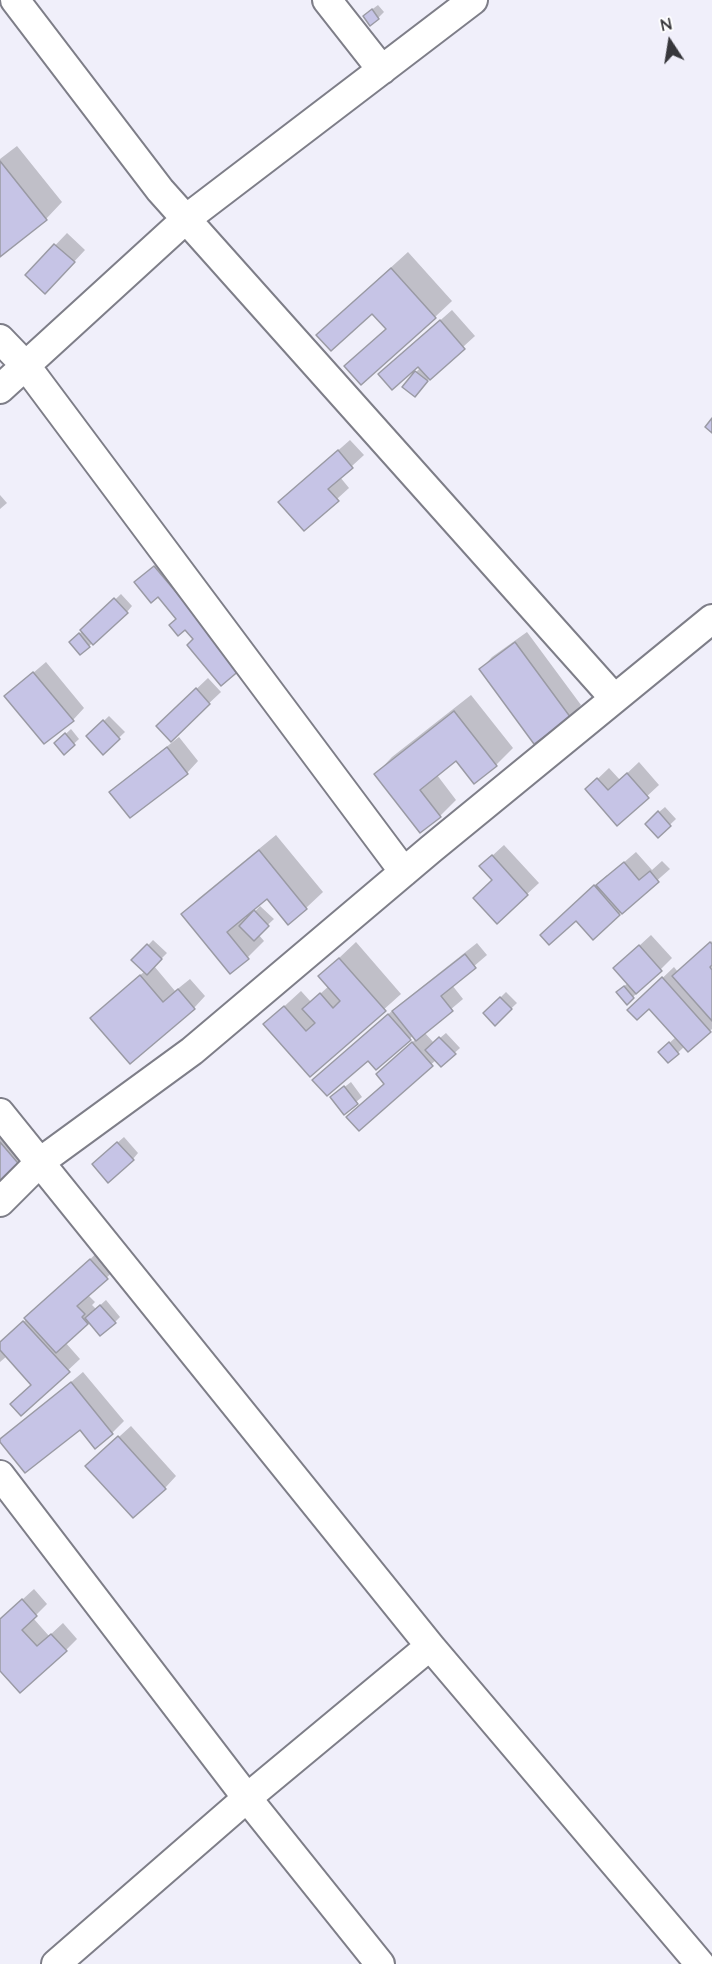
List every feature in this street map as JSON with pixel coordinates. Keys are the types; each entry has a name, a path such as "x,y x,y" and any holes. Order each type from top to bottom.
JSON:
{"street":[{"path":"15,0 160,190 614,698"},
{"path":"327,0 382,70"},
{"path":"0,389 186,219 473,0"},
{"path":"0,339 26,366 404,872"},
{"path":"0,1202 40,1162 192,1051 404,872 712,619"},
{"path":"0,1113 430,1646 700,1964"},
{"path":"0,1475 247,1798 380,1964"},
{"path":"56,1964 247,1798 430,1646"}],"building":[{"path":"372,9 379,19 370,26 363,16"},
{"path":"0,161 47,220 0,257"},
{"path":"54,244 75,262 45,294 25,275"},
{"path":"391,268 436,318 361,385 344,366 386,329 372,314 331,351 316,335"},
{"path":"440,320 465,349 430,380 418,367 392,390 378,374"},
{"path":"415,371 428,381 415,397 402,387"},
{"path":"712,418 712,433 705,427"},
{"path":"338,450 353,468 328,489 339,501 304,531 278,502"},
{"path":"154,566 241,669 221,686 187,645 193,639 185,630 178,636 169,625 176,619 158,597 151,603 134,582"},
{"path":"114,598 128,613 93,645 80,630"},
{"path":"79,633 90,647 80,655 69,642"},
{"path":"515,642 571,718 534,744 479,669"},
{"path":"33,672 74,721 44,744 4,696"},
{"path":"196,688 210,704 171,742 156,726"},
{"path":"454,711 497,766 474,784 456,761 420,790 441,817 420,833 374,774"},
{"path":"103,720 120,739 103,755 86,736"},
{"path":"65,733 75,745 64,755 54,743"},
{"path":"167,747 188,774 130,818 109,792"},
{"path":"627,773 649,798 617,826 585,789 597,778 608,790"},
{"path":"658,811 671,826 658,838 645,824"},
{"path":"259,850 307,909 288,925 267,899 227,932 249,959 230,974 181,914"},
{"path":"492,855 528,895 497,924 473,898 492,880 479,866"},
{"path":"624,862 639,880 650,871 659,882 622,914 596,885"},
{"path":"594,885 620,915 593,940 576,921 549,945 540,935"},
{"path":"254,910 269,926 254,941 239,926"},
{"path":"710,942 712,944 712,965 710,967 712,970 712,1021 672,976"},
{"path":"147,944 162,959 147,975 131,960"},
{"path":"639,945 662,971 636,994 613,968"},
{"path":"465,954 476,968 441,996 453,1011 416,1041 392,1011"},
{"path":"339,958 386,1011 310,1077 263,1024 284,1006 306,1031 315,1023 302,1009 320,993 333,1008 340,1001 318,976"},
{"path":"140,975 163,1002 178,989 195,1009 130,1064 90,1018"},
{"path":"662,977 711,1032 688,1052 649,1009 637,1020 627,1010"},
{"path":"624,986 634,998 627,1005 616,992"},
{"path":"500,997 512,1009 495,1026 483,1013"},
{"path":"388,1014 411,1040 376,1070 368,1061 327,1096 312,1080"},
{"path":"439,1037 456,1054 441,1067 425,1050"},
{"path":"412,1042 433,1066 359,1131 346,1117 384,1084 376,1074"},
{"path":"669,1042 679,1054 668,1063 658,1052"},
{"path":"344,1086 358,1104 344,1115 330,1097"},
{"path":"0,1142 23,1169 0,1189"},
{"path":"117,1142 134,1160 108,1183 92,1164"},
{"path":"90,1259 108,1279 77,1306 85,1314 82,1317 88,1324 56,1353 24,1318"},
{"path":"100,1305 116,1323 100,1336 85,1318"},
{"path":"23,1321 70,1372 21,1416 10,1404 31,1385 0,1350 0,1342"},
{"path":"71,1382 113,1434 95,1449 80,1430 25,1473 0,1439"},
{"path":"118,1436 166,1489 133,1518 85,1466"},
{"path":"22,1599 37,1616 22,1630 37,1646 51,1634 67,1651 20,1693 0,1671 0,1619"}]}
